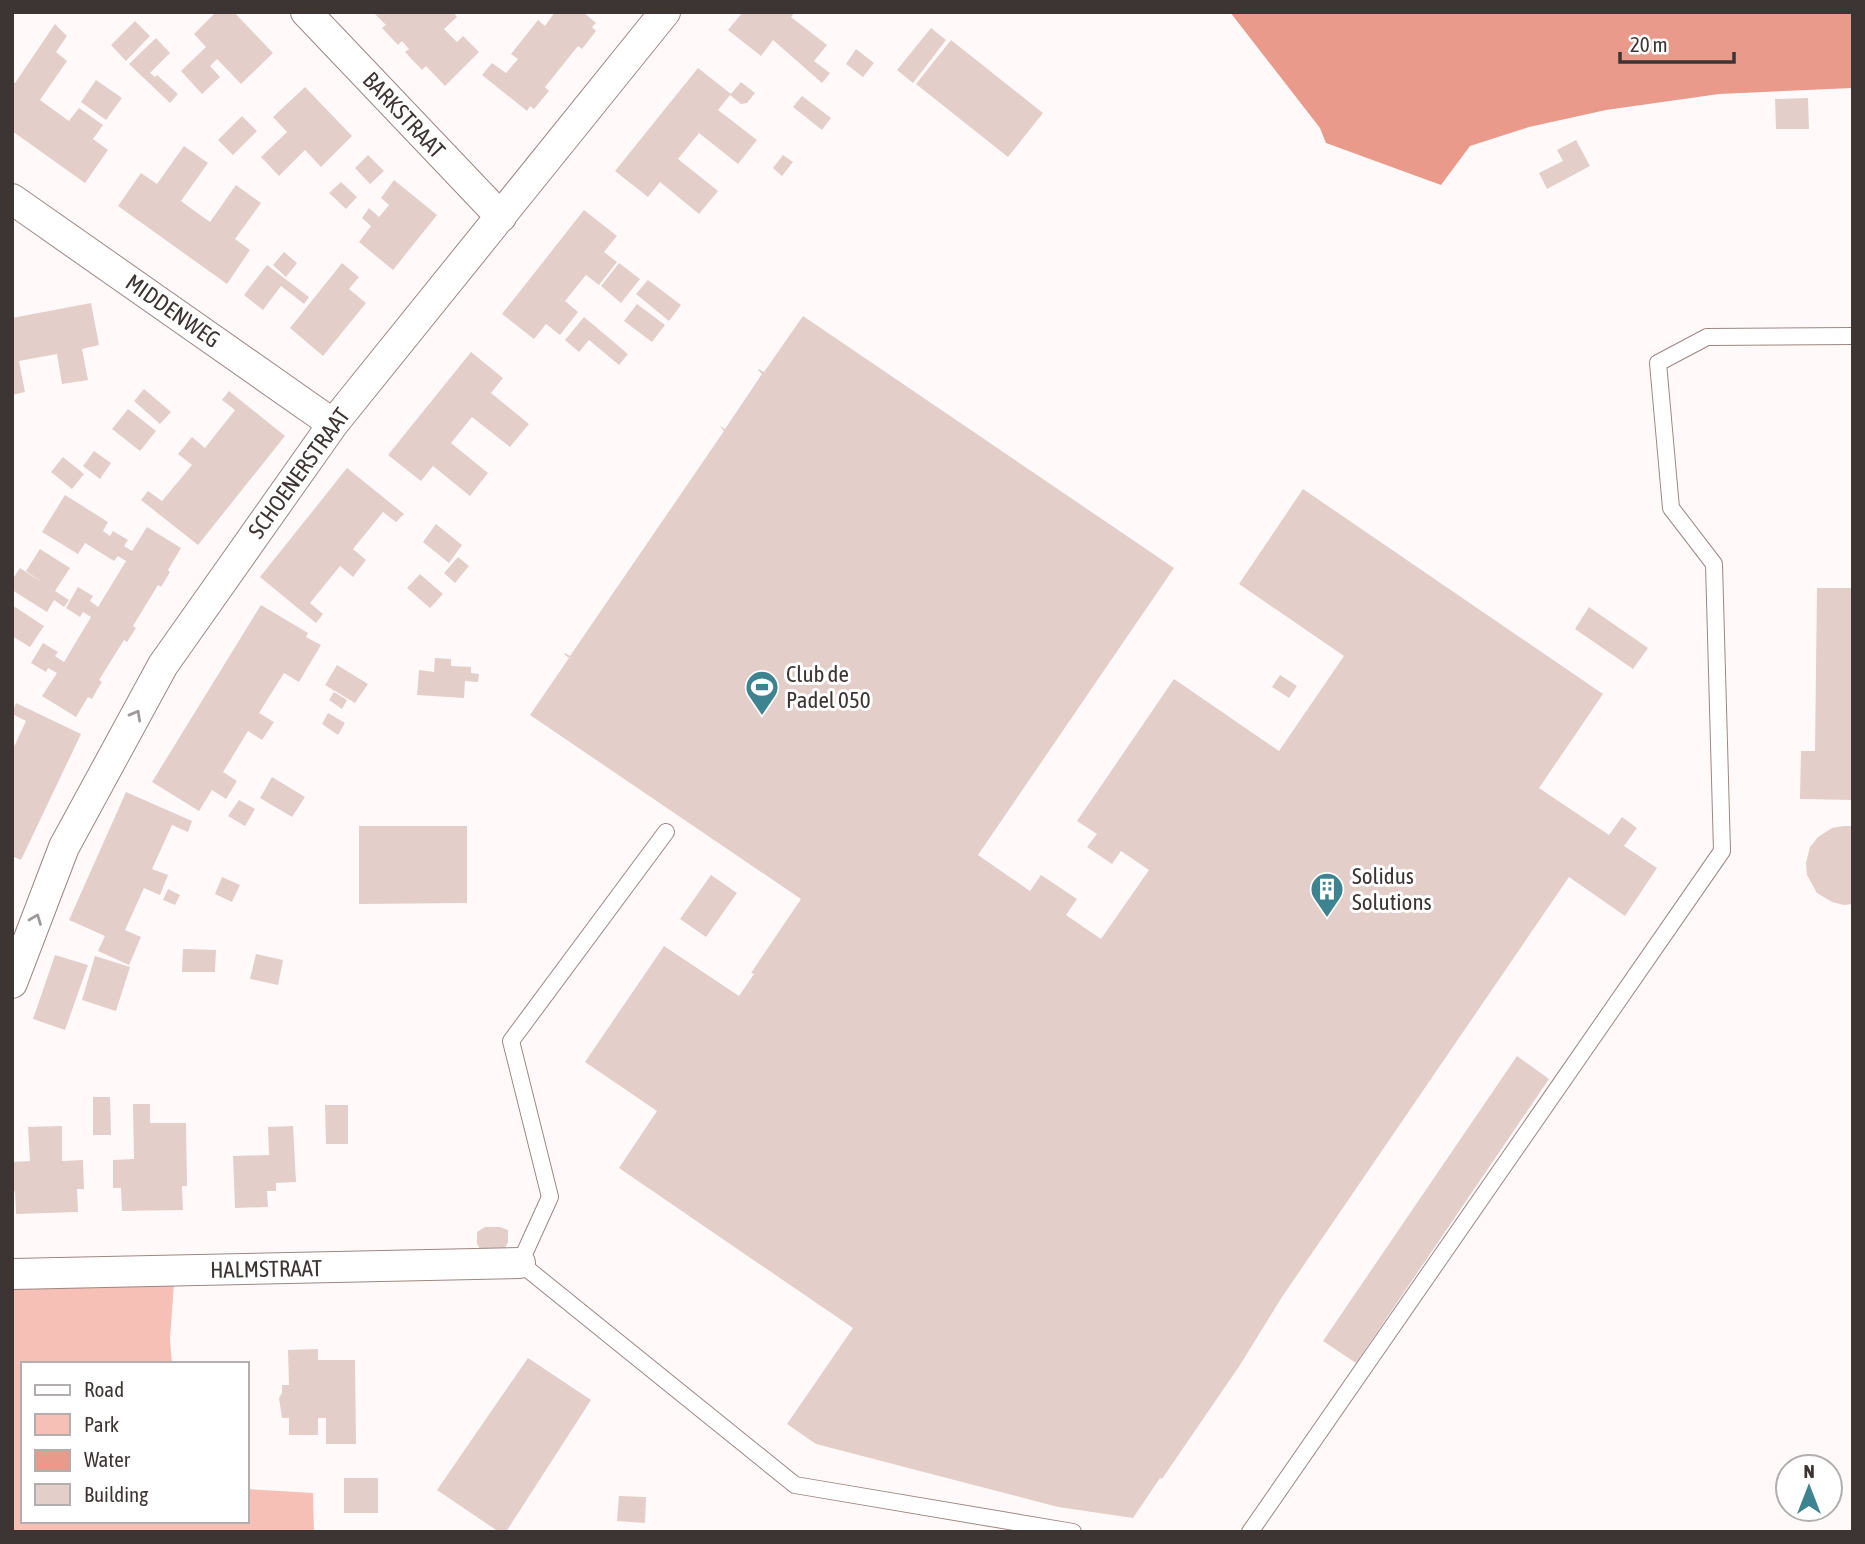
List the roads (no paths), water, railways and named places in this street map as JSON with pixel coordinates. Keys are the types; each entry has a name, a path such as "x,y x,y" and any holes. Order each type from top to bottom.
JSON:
{"street":[{"name":"BARKSTRAAT","path":"306,12 501,217"},
{"name":"SCHOENERSTRAAT","path":"12,983 64,847 163,665 333,424 665,12"},
{"name":"MIDDENWEG","path":"12,199 333,424"},
{"name":"HALMSTRAAT","path":"12,1274 520,1264"}],"lane":[{"path":"1250,1532 1722,851 1714,564 1671,509 1658,363 1707,337 1853,336"},
{"path":"666,832 511,1041 550,1196 520,1264 795,1485 1073,1532"}],"water":[{"path":"1230,12 1853,12 1853,88 1719,94 1606,110 1529,127 1470,146 1441,185 1326,143 1320,128"}],"place":[{"name":"Club de Padel 050","path":"762,717"},
{"name":"Solidus Solutions","path":"1327,919"}]}
